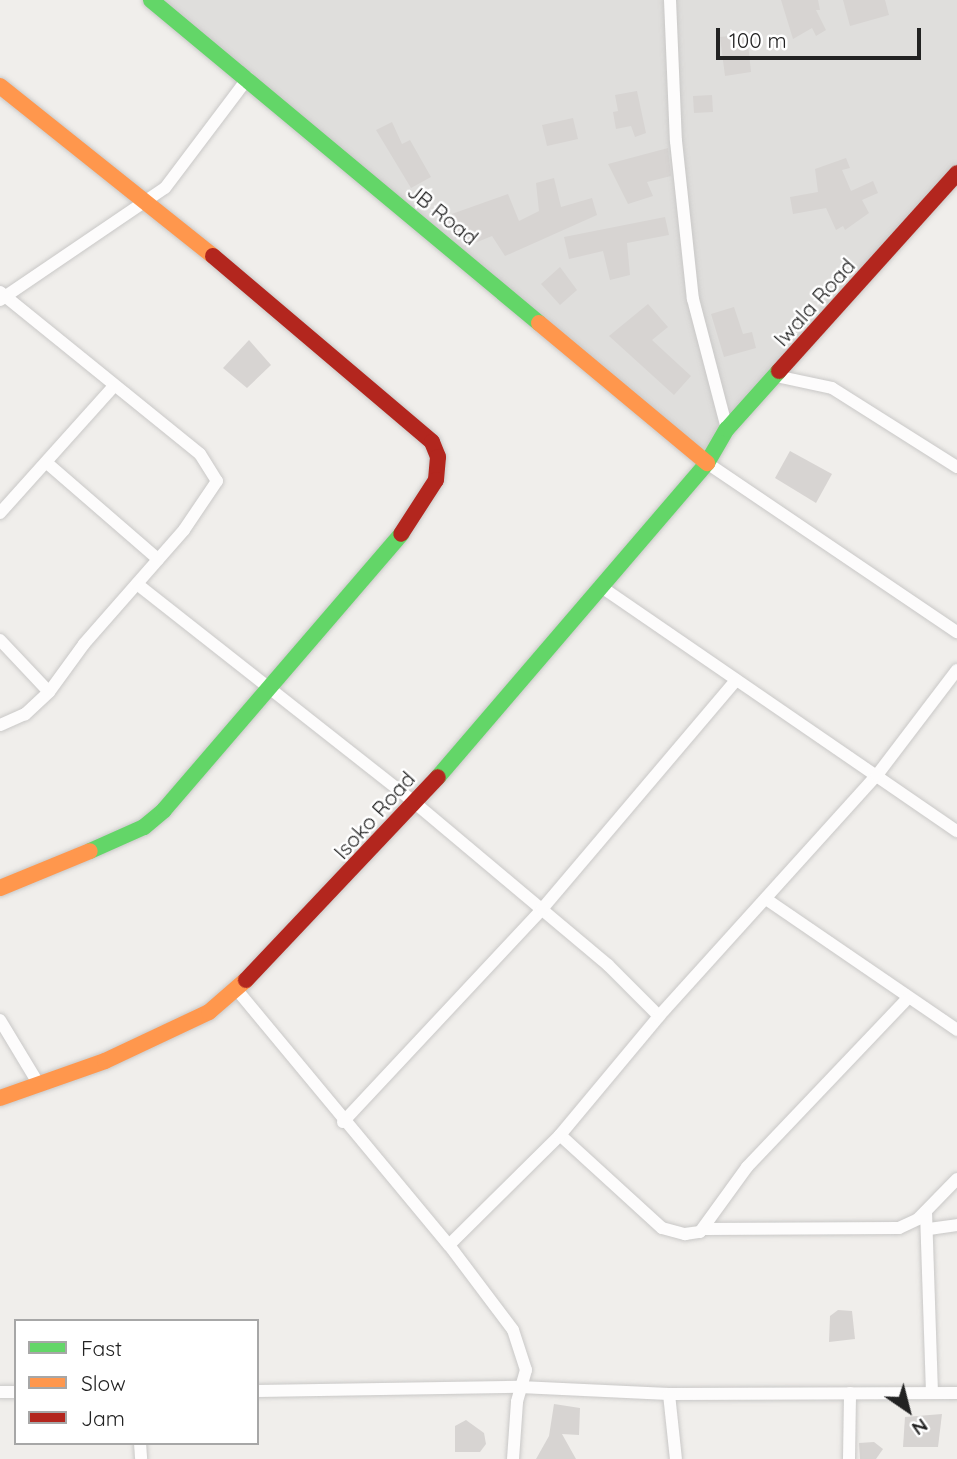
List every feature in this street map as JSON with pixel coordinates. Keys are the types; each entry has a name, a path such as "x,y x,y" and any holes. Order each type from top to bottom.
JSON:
{"street":[{"name":"JB Road","path":"151,0 707,463"},
{"path":"670,0 676,141 691,286 705,359 727,429"},
{"path":"0,725 25,714 49,692 214,491 216,474 200,454 2,296 148,201 205,140 247,78"},
{"path":"0,86 148,201 396,407 432,442 438,457 436,480 428,499 271,689 152,821 112,842 0,888"},
{"name":"Iwala Road","path":"707,463 727,429 957,173"},
{"path":"776,376 832,388 957,467"},
{"path":"0,513 113,387"},
{"path":"47,463 158,559"},
{"path":"707,463 957,632"},
{"name":"Isoko Road","path":"0,1098 105,1061 209,1012 237,990 415,803 707,463"},
{"path":"136,584 415,803 542,909 659,1016"},
{"path":"600,586 957,831"},
{"path":"0,640 49,692"},
{"path":"449,1245 560,1135 659,1016 877,775 957,670"},
{"path":"343,1122 542,909 736,680"},
{"path":"766,899 907,999 957,1030"},
{"path":"237,990 343,1122 449,1245 513,1330 526,1370 520,1387 513,1459"},
{"path":"704,1229 747,1167 907,999"},
{"path":"0,1020 38,1083"},
{"path":"560,1135 662,1228 685,1234 704,1229 888,1229 909,1224 926,1212 957,1179"},
{"path":"926,1212 929,1229 932,1393"},
{"path":"929,1229 957,1225"},
{"path":"259,1391 520,1387 669,1394 957,1393"},
{"path":"849,1459 850,1393"},
{"path":"669,1394 676,1459"}],"shaded area":[{"path":"152,0 957,0 957,178 705,463"}],"building":[{"path":"781,0 818,0 820,10 816,10 826,30 816,36 812,28 793,39"},
{"path":"843,0 885,0 889,15 850,26"},
{"path":"747,34 751,72 725,76 720,37"},
{"path":"637,91 646,133 635,137 631,126 616,129 613,112 618,111 615,95"},
{"path":"712,95 713,112 694,113 693,96"},
{"path":"573,118 578,139 547,146 542,125"},
{"path":"392,122 402,144 410,140 431,177 411,188 376,130"},
{"path":"668,148 671,176 647,182 653,196 628,204 608,164"},
{"path":"846,158 850,168 842,170 851,191 873,181 878,193 862,200 869,213 845,230 843,226 836,230 826,208 793,214 790,197 818,192 815,169"},
{"path":"554,178 561,207 592,198 597,215 505,256 492,236 465,247 456,225 451,227 446,216 508,194 519,221 539,211 536,183"},
{"path":"665,217 669,235 627,243 630,275 610,280 603,251 569,259 564,237"},
{"path":"560,267 577,290 560,305 541,284"},
{"path":"648,304 668,327 652,340 691,376 674,395 609,336"},
{"path":"734,307 743,334 752,332 756,348 724,357 711,314"},
{"path":"249,340 271,365 247,388 223,368"},
{"path":"790,451 832,474 816,503 775,478"},
{"path":"838,1310 852,1311 855,1339 829,1342 830,1316"},
{"path":"554,1404 580,1408 579,1435 562,1434 576,1459 536,1459 549,1436"},
{"path":"942,1414 938,1447 903,1447 905,1417"},
{"path":"466,1420 484,1433 486,1444 480,1452 455,1452 455,1426"},
{"path":"874,1442 883,1449 876,1459 860,1459 859,1443"}],"traffic: fast":[{"path":"151,0 539,323"},
{"path":"438,777 707,463 727,429 779,371"},
{"path":"90,851 144,827 164,810 401,534"}],"traffic: slow":[{"path":"0,86 213,256"},
{"path":"539,323 707,463"},
{"path":"0,888 90,851"},
{"path":"0,1098 105,1061 209,1012 246,980"}],"traffic: jam":[{"path":"779,371 957,173"},
{"path":"213,256 432,442 438,457 436,480 401,534"},
{"path":"246,980 438,777"}]}
